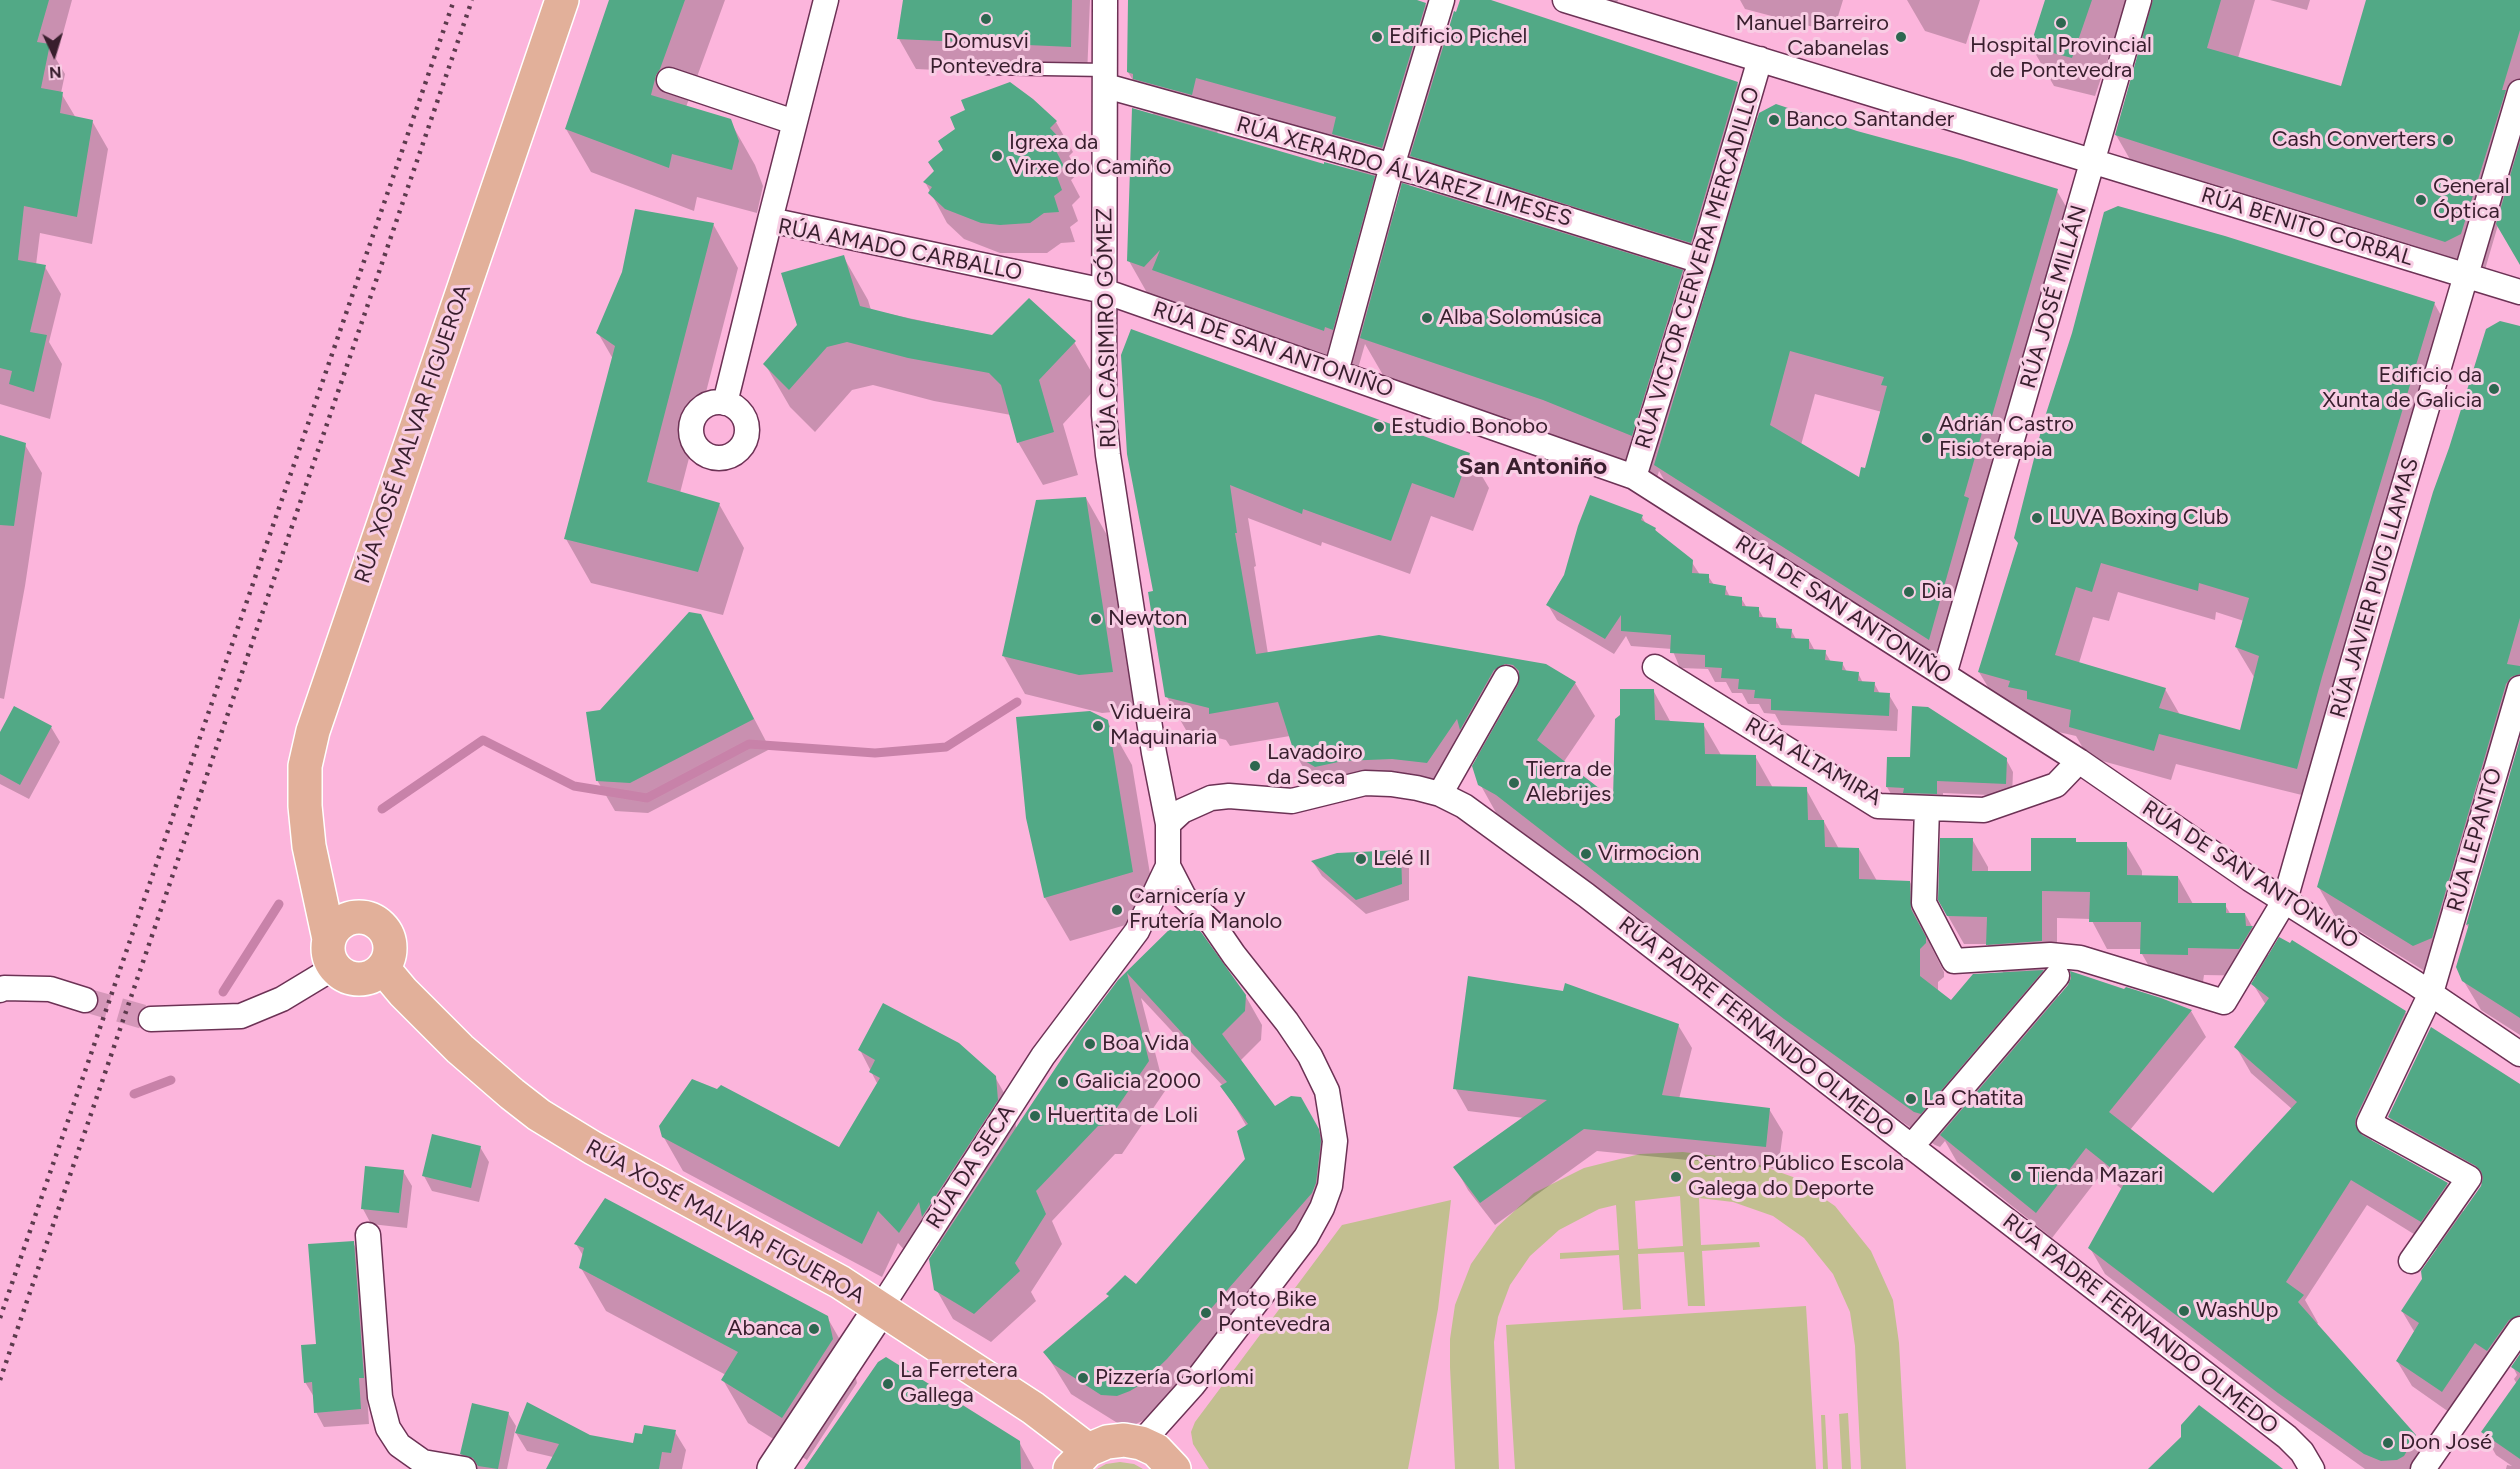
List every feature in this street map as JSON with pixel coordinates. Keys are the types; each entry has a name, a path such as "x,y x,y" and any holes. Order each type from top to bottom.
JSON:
{"main road":[{"name":"RÚA XOSÉ MALVAR FIGUEROA","path":"332,953 309,846 305,806 306,766 313,731 562,0"},
{"name":"RÚA XOSÉ MALVAR FIGUEROA","path":"316,875 336,899 359,917 369,918 378,923 389,939 388,959 383,968 403,992 460,1049 512,1094 593,1148 840,1282 1033,1407 1079,1460"},
{"path":"359,917 341,923 332,953 350,977 359,978 376,974 383,968"},
{"path":"1079,1460 1107,1442 1124,1440 1141,1443 1156,1450 1174,1469"}],"street":[{"path":"770,220 826,0"},
{"name":"RÚA CASIMIRO GÓMEZ","path":"1106,0 1103,383 1108,455 1154,753 1168,824 1168,867"},
{"path":"1336,372 1392,166 1442,0"},
{"name":"RÚA BENITO CORBAL","path":"1565,0 1594,4 1760,59 2520,292"},
{"name":"RÚA JOSÉ MILLÁN","path":"1944,675 2139,0"},
{"name":"RÚA VICTOR CERVERA MERCADILLO","path":"1634,477 1701,261 1760,59"},
{"name":"RÚA XERARDO ÁLVAREZ LIMESES","path":"1106,78 1701,261"},
{"path":"669,80 794,122"},
{"name":"RÚA JAVIER PUIG LLAMAS","path":"1927,808 1924,903 1954,961 2050,955 2080,958 2224,1002 2286,900 2380,567 2520,92"},
{"name":"RÚA AMADO CARBALLO","path":"725,403 770,220 1104,291"},
{"name":"RÚA DE SAN ANTONIÑO","path":"1104,291 1634,477 2079,761 2250,879 2431,993 2520,1054"},
{"name":"RÚA ALTAMIRA","path":"1655,667 1878,806 1984,810 2056,785 2079,761"},
{"path":"1440,794 1506,678"},
{"name":"RÚA LEPANTO","path":"2411,1261 2469,1178 2369,1123 2431,993 2520,688"},
{"name":"RÚA PADRE FERNANDO OLMEDO","path":"1168,824 1182,811 1211,798 1229,796 1292,801 1365,783 1391,784 1440,794 1464,806 1586,895 2287,1437 2302,1452 2312,1469"},
{"path":"1141,1443 1193,1385 1306,1237 1322,1208 1330,1186 1335,1141 1327,1091 1310,1056 1287,1022 1233,955 1212,923 1184,897 1168,867"},
{"name":"RÚA DA SECA","path":"774,1469 880,1309 1042,1056 1137,932 1168,867"},
{"path":"151,1019 241,1016 282,999 332,953"},
{"path":"1911,1147 2057,976"},
{"path":"0,990 4,988 50,989 86,999"},
{"path":"368,1235 380,1397 388,1428 399,1445 423,1462 464,1469"},
{"path":"2422,1469 2520,1329"}],"lane":[{"path":"982,68 1106,78"}],"shaded area":[{"path":"1683,1152 1743,1159 1793,1177 1835,1206 1871,1251 1893,1300 1899,1343 1906,1469 1861,1469 1855,1346 1850,1312 1833,1274 1804,1238 1773,1216 1733,1202 1699,1198 1701,1245 1759,1242 1760,1247 1702,1251 1705,1306 1688,1306 1684,1252 1638,1254 1641,1309 1623,1310 1619,1255 1560,1259 1560,1253 1619,1250 1616,1205 1599,1209 1559,1230 1530,1256 1510,1285 1498,1317 1494,1342 1499,1469 1455,1469 1450,1339 1455,1305 1471,1264 1497,1227 1534,1193 1584,1168 1640,1154","holes":["1680,1196 1683,1246 1638,1249 1635,1201"]},
{"path":"1451,1200 1438,1309 1408,1469 1209,1469 1193,1444 1191,1432 1195,1422 1342,1225"},
{"path":"1806,1306 1816,1469 1515,1469 1506,1325"},
{"path":"1848,1413 1851,1469 1842,1469 1839,1414"},
{"path":"1821,1415 1825,1415 1828,1469 1823,1469"},
{"path":"1120,1462 1134,1464 1143,1469 1097,1469 1106,1464"}],"building":[{"path":"0,0 49,0 37,42 50,44 41,88 63,92 60,113 93,120 77,217 24,206 18,260 46,265 30,332 47,335 34,392 9,384 12,371 0,368"},
{"path":"609,0 685,0 656,75 651,95 731,119 739,141 732,170 672,154 669,168 565,129"},
{"name":"Domusvi Pontevedra","path":"903,0 1072,0 1071,47 897,39"},
{"path":"1128,0 1417,0 1426,3 1382,148 1332,134 1336,117 1196,78 1192,95 1133,79 1133,74 1127,72"},
{"path":"1460,0 1491,0 1738,82 1691,243 1410,156 1454,11 1456,12"},
{"name":"Hospital Provincial de Pontevedra","path":"2045,0 2092,0 2072,58 2030,47"},
{"path":"2153,0 2221,0 2207,48 2341,86 2366,0 2520,0 2520,30 2502,90 2506,90 2461,234 2445,242 2115,135"},
{"name":"Igrexa da Virxe do Camiño","path":"1010,82 1057,121 1050,128 1063,142 1055,149 1064,166 1056,174 1062,190 1054,196 1059,212 1044,213 1030,223 1000,225 981,223 945,209 928,193 932,187 923,182 934,171 928,162 943,150 938,141 955,129 950,117 965,110 961,100"},
{"path":"1776,104 1857,131 2058,189 1992,416 1987,415 1964,496 1969,498 1929,640 1654,465 1759,113","holes":["1790,351 1884,377 1881,385 1887,386 1865,468 1861,467 1859,477 1770,425"]},
{"path":"1132,108 1324,164 1324,162 1375,176 1333,330 1325,327 1324,331 1152,270 1160,250 1144,267 1127,261"},
{"path":"2520,142 2520,265 2496,224"},
{"path":"1402,183 1683,270 1632,436 1543,400 1360,338"},
{"path":"2118,206 2225,236 2435,302 2322,677 2297,769 2159,734 2154,751 2069,727 2071,710 2027,699 2027,691 2008,687 2010,681 1978,672 2018,543 2014,538 2043,423 2072,333 2104,212","holes":["2101,563 2198,591 2199,583 2249,598 2235,647 2259,656 2240,730 2159,708 2166,688 2055,655 2076,587 2092,592"]},
{"path":"635,209 714,223 647,482 720,503 698,572 564,539 615,346 596,333 622,272"},
{"path":"844,255 860,306 911,319 992,335 1029,298 1076,341 1039,380 1054,432 1017,443 1001,385 989,373 908,358 847,342 827,347 789,390 763,364 797,325 781,273"},
{"path":"2500,321 2520,326 2520,618 2507,664 2520,666 2520,674 2511,677 2506,684 2432,938 2413,946 2317,887 2433,492 2486,329"},
{"path":"1131,329 1470,453 1454,498 1412,483 1391,541 1303,509 1302,514 1230,485 1237,533 1235,533 1256,654 1379,635 1546,664 1576,682 1537,740 1613,799 1615,719 1620,715 1620,689 1654,689 1655,720 1704,723 1705,754 1756,755 1756,786 1807,787 1808,820 1824,820 1825,847 1859,848 1859,879 1910,881 1911,909 1926,937 1926,943 1920,949 1920,976 1951,1000 1973,974 2044,970 1921,1114 1914,1112 1784,1019 1496,795 1478,785 1472,766 1518,685 1519,671 1513,665 1505,664 1494,670 1460,730 1457,719 1427,763 1392,759 1343,761 1315,767 1295,755 1278,702 1209,714 1209,708 1165,697 1148,592 1153,591 1127,454 1121,355"},
{"path":"0,435 26,443 14,526 0,525"},
{"path":"1590,495 1643,515 1641,520 1656,528 1655,530 1693,560 1692,573 1709,574 1709,583 1726,586 1725,595 1742,597 1742,606 1759,607 1759,617 1776,618 1776,628 1792,629 1791,638 1809,639 1809,649 1826,650 1825,660 1843,662 1842,670 1859,672 1858,681 1875,682 1874,692 1890,693 1889,716 1771,710 1771,699 1754,698 1755,690 1738,689 1739,679 1721,678 1722,668 1705,667 1705,655 1670,653 1671,635 1621,631 1621,615 1605,639 1546,605 1564,575 1578,526"},
{"path":"1086,497 1113,672 1079,675 1002,656 1036,500"},
{"path":"689,612 701,614 754,719 630,783 596,781 586,712 600,710"},
{"path":"14,706 52,726 20,785 0,774 0,732"},
{"path":"1912,706 1928,707 2007,758 2006,784 1937,781 1937,794 1903,793 1904,788 1886,787 1887,757 1910,757"},
{"path":"1090,711 1108,720 1133,872 1044,898 1026,818 1016,717"},
{"path":"2520,739 2520,1018 2462,981 2456,967"},
{"path":"1940,838 1973,838 1972,871 2031,871 2031,838 2076,838 2076,842 2127,842 2127,875 2178,876 2178,903 2226,903 2226,913 2245,913 2246,926 2253,926 2239,949 2188,948 2188,955 2140,954 2141,922 2089,922 2090,892 2042,891 2042,941 1986,945 1987,917 1947,916 1938,900"},
{"path":"1401,850 1402,884 1356,900 1311,861 1337,853"},
{"path":"1177,922 1194,926 1201,932 1246,995 1245,1011 1222,1034 1275,1106 1291,1096 1301,1097 1319,1129 1321,1141 1316,1183 1312,1193 1167,1359 1140,1385 1130,1391 1117,1396 1101,1395 1053,1364 1043,1352 1109,1296 1106,1294 1125,1275 1136,1284 1245,1159 1237,1131 1248,1124 1220,1086 1227,1082 1127,973 1149,1061 1105,1125 1098,1126 1036,1191 1046,1214 1015,1263 1020,1271 974,1314 934,1290 929,1259 1080,1031 1118,980"},
{"path":"2279,937 2290,943 2292,940 2406,1011 2356,1117 2355,1124 2362,1135 2448,1183 2421,1222 2351,1180 2286,1282 2304,1295 2298,1302 2416,1435 2404,1456 2397,1460 2381,1461 2364,1454 2278,1393 2088,1248 2126,1180 2086,1148 2036,1213 1940,1135 2068,985 2071,978 2070,971 2124,989 2126,987 2161,998 2192,1010 2109,1112 2213,1193 2297,1102 2234,1047 2269,998 2251,984"},
{"path":"1468,976 1563,991 1565,983 1679,1024 1662,1095 1770,1108 1766,1147 1584,1129 1480,1203 1453,1167 1547,1100 1453,1089"},
{"path":"883,1003 959,1043 996,1076 998,1100 922,1217 919,1202 899,1233 878,1211 862,1244 662,1137 659,1126 692,1079 717,1089 721,1085 839,1147 880,1078 869,1072 875,1060 858,1050"},
{"path":"2431,1027 2520,1084 2520,1315 2509,1320 2487,1351 2475,1343 2442,1392 2396,1361 2419,1323 2401,1311 2422,1279 2421,1271 2481,1186 2483,1178 2476,1166 2388,1117"},
{"path":"432,1134 481,1146 471,1188 422,1176"},
{"path":"365,1166 404,1170 399,1213 361,1209"},
{"path":"605,1198 828,1316 833,1339 782,1418 721,1380 738,1352 579,1268 584,1248 574,1244"},
{"path":"354,1241 364,1378 359,1378 361,1409 314,1413 312,1382 304,1383 301,1345 316,1344 308,1244"},
{"path":"2520,1354 2520,1373 2511,1367"},
{"path":"886,1357 1020,1441 1021,1469 804,1469 878,1362"},
{"path":"2520,1377 2520,1459 2481,1432"},
{"path":"527,1402 590,1435 633,1443 635,1433 642,1434 644,1425 676,1430 671,1453 662,1452 659,1469 546,1469 559,1444 515,1433"},
{"path":"472,1403 509,1412 498,1469 478,1466 473,1458 460,1454"},
{"path":"2199,1405 2283,1469 2148,1469 2181,1437 2181,1425"}],"waterway":[{"path":"382,809 483,740 574,786 647,798 749,744 875,753 946,747 1017,702"},
{"path":"223,992 279,904"},
{"path":"134,1094 171,1080"}],"tunnel":[{"path":"85,1000 151,1019"}],"railway":[{"path":"0,1318 454,0"},
{"path":"0,1380 472,0"}],"place":[{"name":"Domusvi Pontevedra","path":"986,19"},
{"name":"Hospital Provincial de Pontevedra","path":"2061,23"},
{"name":"Edificio Pichel","path":"1377,37"},
{"name":"Manuel Barreiro Cabanelas","path":"1901,37"},
{"name":"Banco Santander","path":"1774,120"},
{"name":"Cash Converters","path":"2448,140"},
{"name":"Igrexa da Virxe do Camiño","path":"997,156"},
{"name":"General Óptica","path":"2421,200"},
{"name":"Alba Solomúsica","path":"1427,318"},
{"name":"Edificio da Xunta de Galicia","path":"2494,389"},
{"name":"Estudio Bonobo","path":"1379,427"},
{"name":"Adrián Castro Fisioterapia","path":"1927,438"},
{"name":"LUVA Boxing Club","path":"2037,518"},
{"name":"Dia","path":"1909,592"},
{"name":"Newton","path":"1096,619"},
{"name":"Vidueira Maquinaria","path":"1098,726"},
{"name":"Lavadoiro da Seca","path":"1255,766"},
{"name":"Tierra de Alebrijes","path":"1514,783"},
{"name":"Virmocion","path":"1586,854"},
{"name":"Lelé II","path":"1361,859"},
{"name":"Carnicería y Frutería Manolo","path":"1117,910"},
{"name":"Boa Vida","path":"1090,1044"},
{"name":"Galicia 2000","path":"1063,1082"},
{"name":"La Chatita","path":"1911,1099"},
{"name":"Huertita de Loli","path":"1035,1116"},
{"name":"Tienda Mazari","path":"2016,1176"},
{"name":"Centro Público Escola Galega do Deporte","path":"1676,1177"},
{"name":"WashUp","path":"2184,1311"},
{"name":"Moto Bike Pontevedra","path":"1206,1313"},
{"name":"Abanca","path":"814,1329"},
{"name":"Pizzería Gorlomi","path":"1083,1378"},
{"name":"La Ferretera Gallega","path":"888,1384"},
{"name":"Don José","path":"2388,1443"}],"district":[{"name":"San Antoniño","path":"1533,467"}]}
